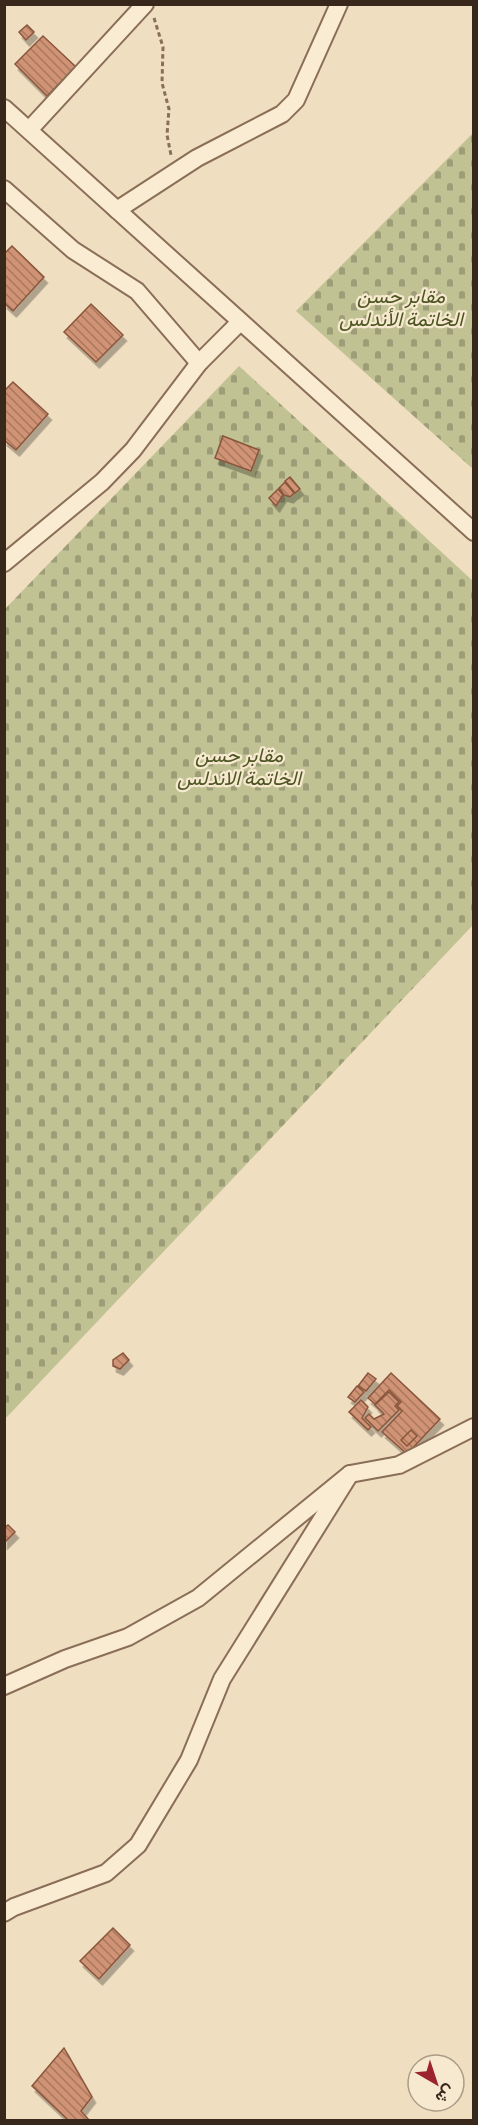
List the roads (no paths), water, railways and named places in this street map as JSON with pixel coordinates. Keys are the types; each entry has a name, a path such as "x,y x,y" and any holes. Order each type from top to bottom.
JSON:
{"street":[{"path":"117,210 226,142 282,114 296,100 339,4"},
{"path":"28,130 149,10"},
{"path":"4,108 474,532"},
{"path":"4,189 73,250 137,291 199,363"},
{"path":"4,563 102,482 133,450 199,363 240,322"},
{"path":"4,1686 65,1659 128,1637 198,1599 350,1474 399,1465 474,1427"},
{"path":"4,1913 14,1907 106,1873 138,1845 189,1760 222,1679 350,1474"}],"park label":[{"name":"مقابر حسن الخاتمة الأندلس","path":"401,308"},
{"name":"مقابر حسن الخاتمة الاندلس","path":"239,766"}]}
